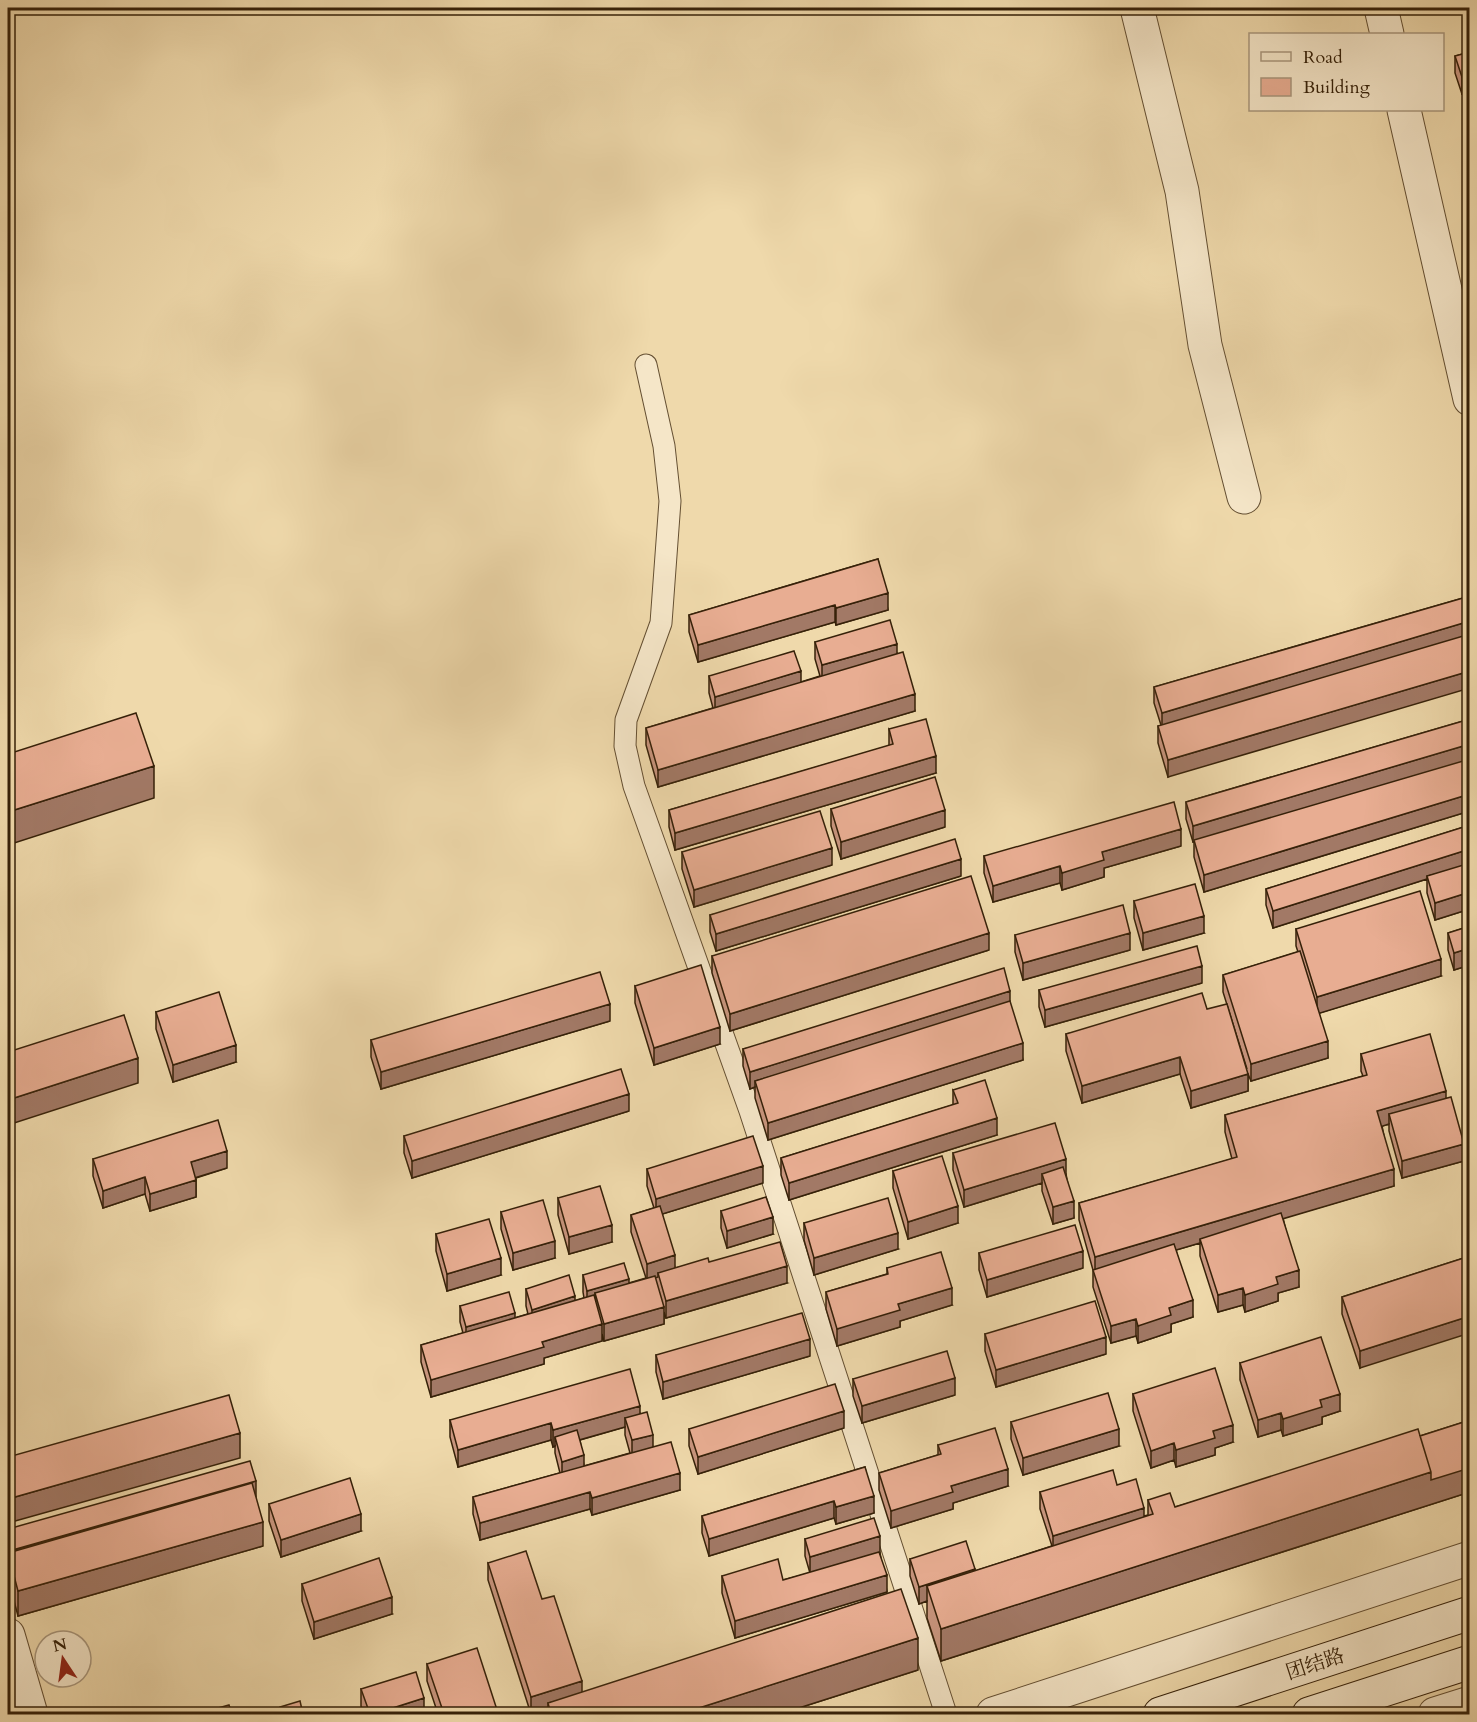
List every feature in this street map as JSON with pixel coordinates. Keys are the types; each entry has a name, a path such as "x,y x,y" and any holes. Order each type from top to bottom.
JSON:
{"street":[{"path":"1137,8 1182,191 1204,345 1244,497"},
{"path":"1381,8 1387,33"},
{"path":"1404,111 1470,399"},
{"path":"993,1714 1470,1558"},
{"name":"团结路","path":"1160,1714 1470,1612"},
{"path":"8,1635 31,1714"},
{"path":"1309,1714 1470,1662"},
{"path":"1435,1714 1470,1703"}],"lane":[{"path":"645,365 664,446 670,501 661,623 626,720 625,746 634,786 750,1111 946,1714"}],"building":[{"path":"1470,52 1470,75 1462,77 1455,56"},
{"path":"1470,137 1470,151 1466,138"},
{"path":"878,559 888,593 836,608 835,605 698,645 689,615"},
{"path":"1470,596 1470,621 1162,713 1154,687"},
{"path":"890,620 897,644 822,665 815,642"},
{"path":"1470,634 1470,671 1168,760 1158,726"},
{"path":"794,651 801,671 715,697 709,676"},
{"path":"903,652 915,694 658,770 646,728"},
{"path":"136,713 154,766 8,812 8,754"},
{"path":"926,719 936,756 675,833 669,810 893,744 889,729"},
{"path":"1470,719 1470,744 1193,826 1186,802"},
{"path":"1470,759 1470,794 1204,875 1194,840"},
{"path":"935,777 945,810 841,842 831,809"},
{"path":"1174,802 1181,829 1102,852 1104,860 1062,873 1060,866 993,886 984,856"},
{"path":"820,811 832,848 694,890 682,852"},
{"path":"1470,825 1470,849 1273,911 1266,889"},
{"path":"955,839 961,859 716,934 710,915"},
{"path":"1470,863 1470,892 1435,903 1427,876"},
{"path":"971,876 989,933 730,1014 712,956"},
{"path":"1195,884 1204,916 1143,933 1134,901"},
{"path":"1420,891 1441,959 1317,997 1296,929"},
{"path":"1123,905 1130,933 1023,963 1015,935"},
{"path":"1470,926 1470,948 1454,953 1448,933"},
{"path":"1197,946 1202,966 1045,1010 1039,990"},
{"path":"1300,951 1328,1041 1251,1064 1223,975"},
{"path":"701,965 720,1027 654,1048 635,986"},
{"path":"1004,968 1010,991 750,1072 743,1049"},
{"path":"600,972 610,1004 381,1072 371,1040"},
{"path":"219,992 236,1045 173,1065 156,1012"},
{"path":"1202,993 1207,1009 1227,1004 1248,1074 1191,1091 1180,1057 1082,1086 1066,1034"},
{"path":"1010,1001 1023,1043 768,1123 755,1081"},
{"path":"124,1015 138,1058 8,1100 8,1052"},
{"path":"1430,1034 1446,1091 1377,1111 1394,1169 1095,1257 1079,1203 1237,1157 1225,1115 1367,1075 1361,1054"},
{"path":"621,1069 629,1094 412,1161 404,1136"},
{"path":"985,1080 997,1118 789,1183 781,1158 958,1103 953,1090"},
{"path":"1451,1097 1464,1144 1402,1161 1389,1114"},
{"path":"218,1120 227,1151 191,1162 196,1180 150,1194 145,1177 103,1191 93,1159"},
{"path":"1055,1123 1066,1159 964,1190 953,1153"},
{"path":"753,1136 763,1166 656,1199 647,1169"},
{"path":"942,1156 958,1206 908,1222 893,1171"},
{"path":"1063,1167 1074,1201 1053,1207 1042,1174"},
{"path":"600,1186 612,1225 569,1237 558,1198"},
{"path":"766,1197 773,1217 727,1231 721,1211"},
{"path":"888,1198 898,1233 814,1258 804,1223"},
{"path":"543,1200 555,1241 513,1253 501,1212"},
{"path":"660,1206 675,1255 647,1264 631,1215"},
{"path":"1281,1213 1299,1270 1276,1277 1278,1284 1245,1295 1243,1288 1218,1295 1200,1239"},
{"path":"489,1219 501,1258 447,1274 436,1234"},
{"path":"1075,1225 1083,1251 987,1280 979,1253"},
{"path":"780,1242 787,1266 666,1301 658,1273 708,1258 709,1262"},
{"path":"1174,1244 1193,1300 1169,1308 1171,1315 1138,1326 1136,1319 1111,1326 1093,1270"},
{"path":"941,1252 952,1288 898,1304 900,1310 837,1329 826,1292 888,1274 887,1268"},
{"path":"1470,1256 1470,1316 1360,1351 1342,1297"},
{"path":"624,1263 629,1279 587,1291 583,1275"},
{"path":"569,1275 575,1296 532,1310 526,1289"},
{"path":"655,1276 664,1307 604,1324 595,1293"},
{"path":"509,1292 515,1313 466,1327 460,1306"},
{"path":"594,1295 602,1324 542,1342 544,1347 431,1380 421,1345"},
{"path":"1095,1301 1106,1337 996,1370 985,1334"},
{"path":"802,1313 810,1339 663,1382 656,1355"},
{"path":"1321,1337 1340,1394 1320,1400 1322,1407 1283,1419 1281,1413 1258,1420 1240,1363"},
{"path":"947,1351 955,1378 862,1406 853,1379"},
{"path":"1215,1368 1233,1425 1213,1431 1215,1438 1176,1450 1174,1443 1151,1451 1133,1394"},
{"path":"630,1369 640,1406 553,1430 551,1423 458,1450 450,1420"},
{"path":"835,1384 844,1411 698,1457 689,1429"},
{"path":"1108,1393 1119,1429 1023,1458 1011,1422"},
{"path":"229,1395 240,1433 8,1499 8,1457"},
{"path":"647,1412 653,1435 632,1440 625,1418"},
{"path":"1470,1420 1470,1468 1431,1480 1431,1472 1420,1436"},
{"path":"995,1428 1008,1469 951,1486 953,1492 891,1511 879,1473 941,1454 938,1445"},
{"path":"1418,1429 1431,1472 941,1629 927,1586 1153,1514 1148,1500 1170,1493 1175,1507"},
{"path":"577,1430 584,1455 562,1462 555,1437"},
{"path":"671,1442 680,1473 592,1498 590,1492 480,1523 473,1497"},
{"path":"250,1461 256,1481 9,1551 8,1529"},
{"path":"865,1467 874,1496 836,1507 834,1501 709,1539 702,1516"},
{"path":"1113,1470 1117,1485 1136,1479 1144,1508 1053,1536 1040,1492"},
{"path":"350,1478 361,1514 281,1540 269,1504"},
{"path":"252,1483 263,1522 18,1591 8,1553"},
{"path":"874,1518 880,1536 810,1557 805,1539"},
{"path":"966,1541 975,1569 919,1587 910,1559"},
{"path":"526,1551 542,1599 554,1596 582,1681 531,1697 488,1563"},
{"path":"879,1552 887,1575 735,1621 722,1576 778,1559 783,1580"},
{"path":"379,1558 392,1597 314,1622 302,1584"},
{"path":"901,1589 918,1638 680,1714 551,1714 548,1703"},
{"path":"477,1648 498,1713 444,1714 427,1664"},
{"path":"416,1672 424,1698 370,1714 361,1689"},
{"path":"300,1701 303,1714 282,1714 280,1707"},
{"path":"229,1705 232,1714 197,1714"}]}
